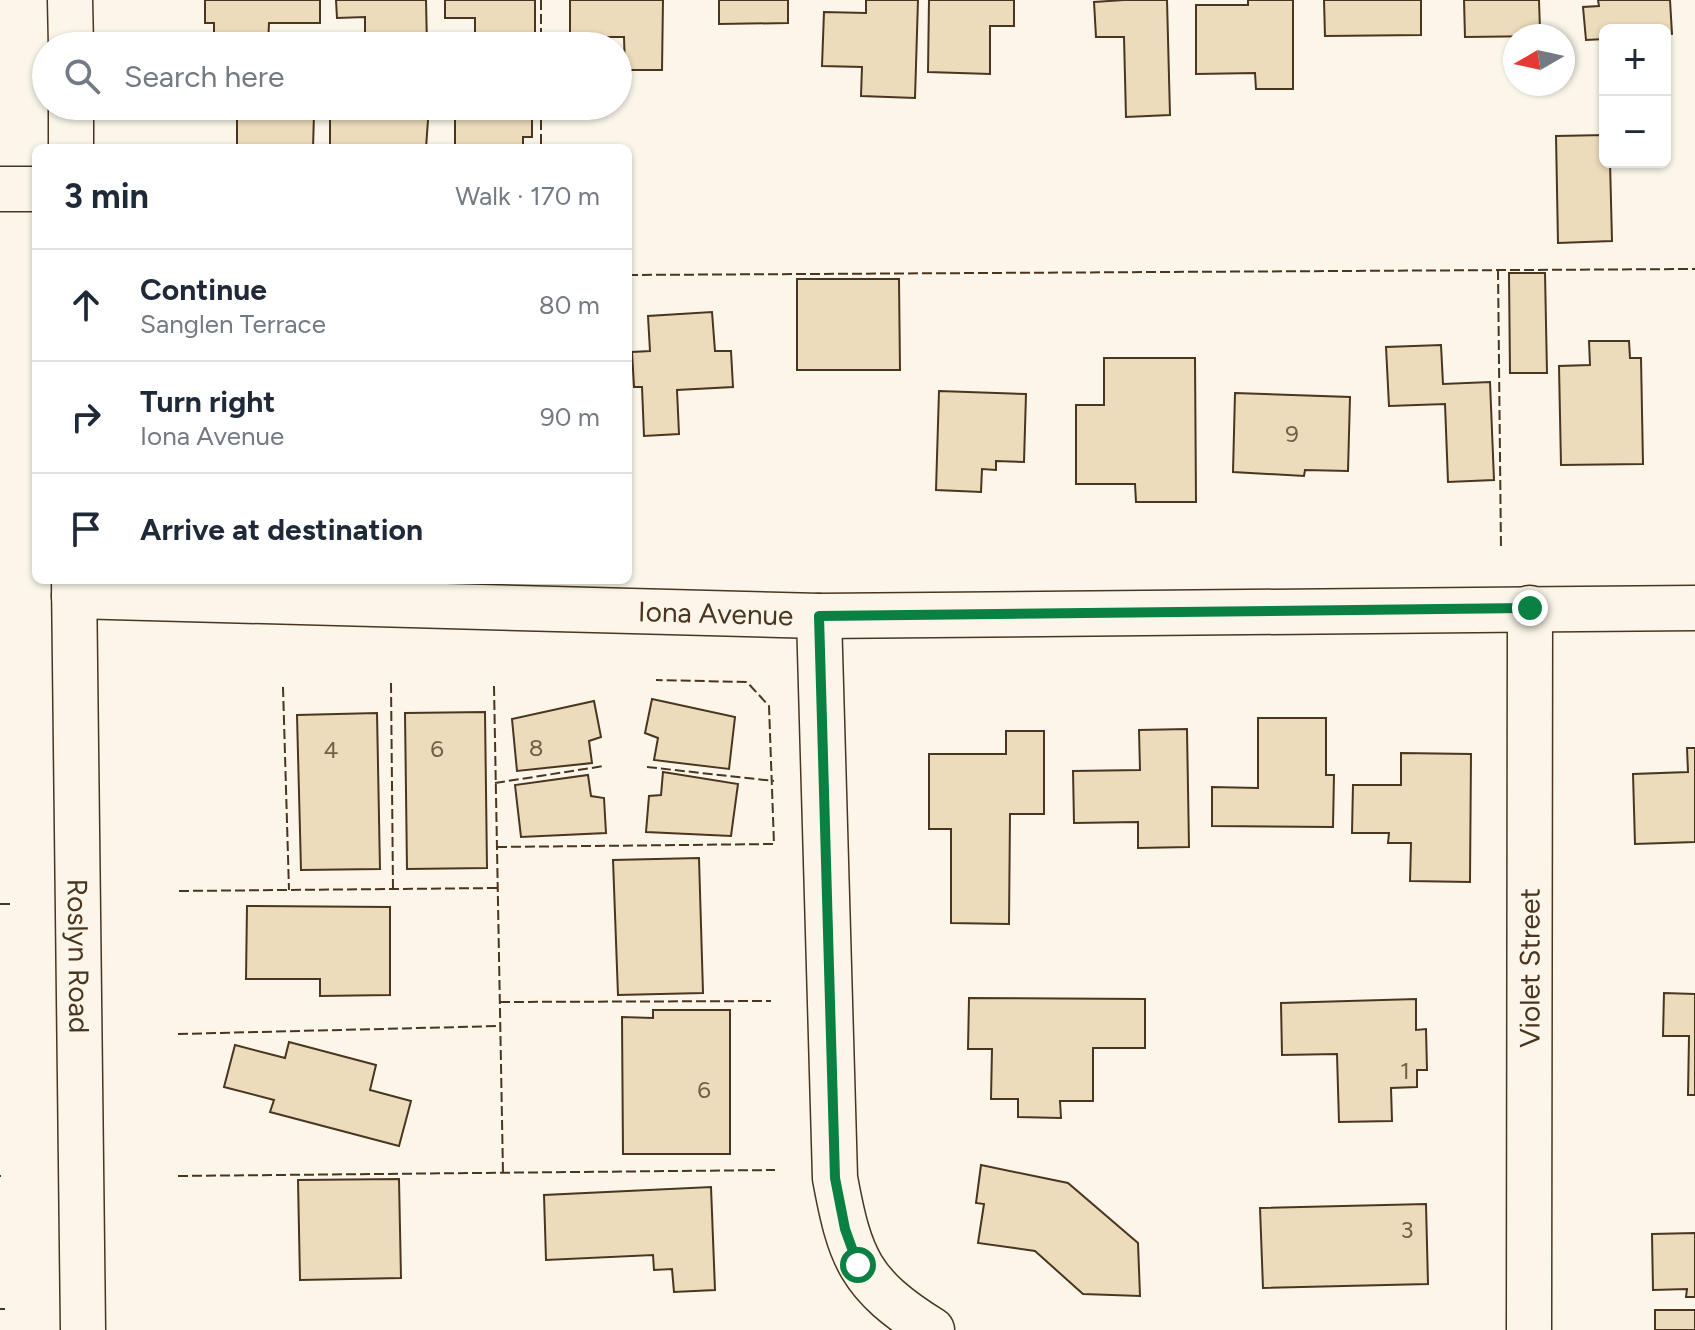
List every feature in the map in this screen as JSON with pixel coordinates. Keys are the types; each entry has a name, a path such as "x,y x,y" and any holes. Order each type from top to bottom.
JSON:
{"street":[{"path":"70,0 71,32"},
{"path":"71,120 71,144"},
{"path":"0,189 32,189"},
{"name":"Iona Avenue","path":"74,588 819,616 1695,608"},
{"name":"Roslyn Road","path":"74,588 83,1330"},
{"name":"Violet Street","path":"1529,1330 1530,608"},
{"path":"819,616 835,1178 845,1229 858,1265 898,1309 932,1330"}],"building":[{"path":"205,0 320,0 320,23 269,23 269,32 214,32 214,23 205,23"},
{"path":"336,0 426,0 427,32 365,32 365,17 337,18"},
{"path":"445,0 535,0 535,32 475,32 475,18 445,18"},
{"path":"570,0 663,0 662,70 632,70 632,32 570,32"},
{"path":"719,0 788,0 788,23 719,24"},
{"path":"866,0 918,0 915,98 861,96 862,67 822,66 824,12 866,13"},
{"path":"929,0 1014,0 1014,26 990,26 990,74 928,72"},
{"path":"1167,0 1170,115 1126,117 1124,37 1096,37 1094,2"},
{"path":"1248,0 1293,0 1293,89 1256,89 1255,73 1196,74 1196,5 1248,5"},
{"path":"1324,0 1421,0 1421,35 1325,36"},
{"path":"1464,0 1539,0 1540,24 1503,24 1503,37 1465,37"},
{"path":"1598,0 1670,0 1672,34 1671,24 1599,24 1599,39 1586,40 1583,7 1599,6"},
{"path":"237,120 314,120 313,144 237,144"},
{"path":"330,120 428,120 426,144 330,144"},
{"path":"455,120 532,120 532,137 523,137 523,144 455,144"},
{"path":"1599,135 1599,168 1610,168 1612,241 1558,243 1556,136"},
{"path":"1509,273 1545,273 1547,373 1510,373"},
{"path":"797,279 899,279 900,370 797,370"},
{"path":"712,312 715,351 731,351 733,387 677,390 679,434 644,436 642,387 634,387 632,352 650,351 648,316"},
{"path":"1589,341 1629,341 1630,358 1641,358 1643,464 1561,465 1559,366 1590,365"},
{"path":"1441,345 1443,384 1490,382 1494,480 1448,482 1445,404 1389,406 1386,347"},
{"path":"1104,358 1195,358 1196,502 1136,502 1135,484 1076,484 1076,405 1104,405"},
{"path":"939,391 1026,394 1024,462 996,461 996,470 982,469 981,492 936,490"},
{"path":"1235,393 1350,397 1348,471 1305,470 1304,476 1233,472"},
{"path":"652,699 735,717 729,769 654,760 658,738 645,733"},
{"path":"594,701 601,737 589,741 592,763 517,771 512,719"},
{"path":"485,712 487,868 407,869 405,713"},
{"path":"377,713 380,869 301,870 297,715"},
{"path":"1258,718 1326,718 1326,775 1334,775 1333,827 1212,826 1212,787 1258,788"},
{"path":"1187,729 1189,847 1138,848 1138,822 1074,823 1073,771 1140,770 1139,730"},
{"path":"1006,731 1044,731 1044,814 1010,814 1009,924 951,923 951,829 929,829 929,754 1006,754"},
{"path":"1687,748 1695,748 1695,842 1635,844 1633,774 1688,772"},
{"path":"1401,753 1471,754 1470,882 1410,881 1411,843 1388,843 1389,833 1352,833 1353,785 1401,785"},
{"path":"663,772 738,784 731,836 646,832 649,796 661,795"},
{"path":"588,775 591,796 604,798 606,833 521,837 515,785"},
{"path":"699,858 703,993 618,995 613,860"},
{"path":"247,906 390,907 390,995 320,996 320,979 246,979"},
{"path":"1664,993 1695,994 1695,1095 1688,1095 1689,1036 1663,1036"},
{"path":"969,998 1145,999 1145,1048 1093,1048 1093,1101 1060,1101 1061,1118 1018,1117 1018,1099 991,1099 992,1049 968,1049"},
{"path":"1416,999 1416,1030 1426,1029 1427,1070 1417,1070 1417,1087 1391,1088 1392,1121 1339,1122 1337,1054 1282,1055 1281,1003"},
{"path":"653,1010 730,1010 730,1154 623,1154 622,1017 653,1018"},
{"path":"289,1042 376,1065 370,1090 411,1101 399,1146 270,1112 274,1100 224,1087 235,1045 285,1058"},
{"path":"981,1165 1068,1183 1138,1243 1140,1296 1083,1294 1035,1251 978,1243 984,1204 976,1203"},
{"path":"399,1179 401,1278 300,1280 298,1180"},
{"path":"711,1187 715,1290 674,1292 672,1269 654,1270 653,1255 546,1260 544,1195"},
{"path":"1426,1204 1428,1284 1263,1288 1260,1208"},
{"path":"1695,1233 1695,1297 1686,1297 1687,1289 1653,1290 1652,1234"},
{"path":"1655,1310 1695,1310 1695,1330 1655,1330"}],"fence":[{"path":"541,0 541,32"},
{"path":"541,120 541,144"},
{"path":"632,275 1695,269"},
{"path":"1498,270 1501,550"},
{"path":"497,847 774,844 769,706 747,682 656,680"},
{"path":"391,683 393,889"},
{"path":"494,686 503,1173"},
{"path":"283,687 289,890"},
{"path":"495,783 604,766"},
{"path":"647,767 774,781"},
{"path":"179,891 498,888"},
{"path":"0,904 11,904"},
{"path":"500,1002 771,1001"},
{"path":"178,1034 500,1026"},
{"path":"178,1176 775,1170"},
{"path":"0,1309 5,1309"}],"route":[{"path":"858,1265 845,1229 835,1178 819,616 1530,608"}]}
